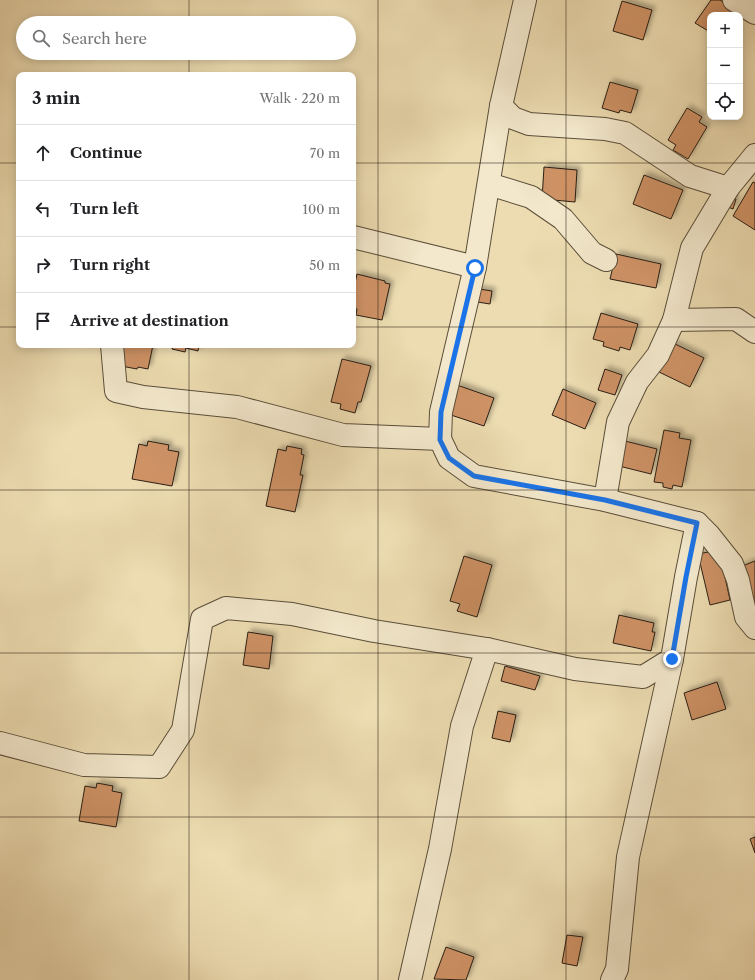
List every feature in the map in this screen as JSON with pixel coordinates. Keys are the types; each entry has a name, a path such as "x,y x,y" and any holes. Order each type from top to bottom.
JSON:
{"street":[{"path":"525,0 501,106 475,268 441,412 440,440 449,458 474,476 605,500 697,523 732,564 738,580 746,617 755,628"},
{"path":"734,0 755,13"},
{"path":"501,106 514,118 530,124 605,128 625,133 690,176 728,188"},
{"path":"605,500 618,422 636,382 658,355 674,320 692,248 728,188 755,155"},
{"path":"488,184 532,197 563,219 592,252 606,260"},
{"path":"356,238 475,268"},
{"path":"674,320 736,319 755,332"},
{"path":"112,348 116,391 144,397 237,407 343,435 440,440"},
{"path":"612,980 617,968 628,857 672,659 697,523"},
{"path":"0,743 84,765 159,767 183,730 202,619 226,608 292,614 374,631 487,648 574,669 643,677 672,659"},
{"path":"410,980 440,849 462,726 487,648"}],"building":[{"path":"711,0 720,0 736,11 707,12 707,30 695,23"},
{"path":"622,1 652,10 643,40 613,31"},
{"path":"610,82 638,90 631,113 620,110 619,113 602,108"},
{"path":"687,108 702,117 699,122 707,127 688,159 673,150 676,145 668,140"},
{"path":"544,167 577,170 575,202 542,199"},
{"path":"644,175 683,190 671,219 633,204"},
{"path":"753,182 755,183 755,230 733,216"},
{"path":"727,196 736,199 733,209 723,205"},
{"path":"616,254 661,264 656,288 610,279"},
{"path":"357,274 385,281 385,283 390,284 382,320 356,315"},
{"path":"473,288 492,291 490,304 471,301"},
{"path":"601,313 638,324 630,350 620,347 619,351 603,346 604,342 593,339"},
{"path":"673,343 704,358 690,387 659,372"},
{"path":"121,348 152,348 148,369 138,367 137,369 121,366"},
{"path":"172,348 186,348 185,352"},
{"path":"186,348 198,348 198,351"},
{"path":"342,359 371,366 361,402 358,402 355,413 340,409 341,404 331,402"},
{"path":"605,369 622,375 615,395 598,390"},
{"path":"457,385 494,398 484,426 448,414"},
{"path":"563,389 596,403 585,429 552,415"},
{"path":"664,430 680,433 679,438 691,440 682,487 673,485 672,489 663,487 663,483 654,482"},
{"path":"148,441 169,445 168,450 179,452 172,486 132,479 139,444 147,446"},
{"path":"625,441 657,449 651,474 619,466"},
{"path":"287,446 302,449 301,454 304,455 300,475 303,475 295,512 266,506 278,449 286,451"},
{"path":"719,550 730,600 710,605 698,554"},
{"path":"464,556 492,565 477,617 457,611 460,604 450,601"},
{"path":"755,561 755,603 754,604 740,567"},
{"path":"619,615 654,623 652,632 655,632 651,651 613,643"},
{"path":"248,632 273,636 269,669 243,665"},
{"path":"505,666 540,676 535,690 501,681"},
{"path":"717,682 726,709 692,720 684,693"},
{"path":"498,711 516,715 510,742 492,738"},
{"path":"97,783 113,786 112,791 122,793 116,827 79,821 85,786 96,788"},
{"path":"755,837 755,853 750,839"},
{"path":"567,935 583,937 577,966 562,963"},
{"path":"446,947 474,957 466,980 434,979"}],"route":[{"path":"475,268 441,412 440,440 449,458 474,476 605,500 697,523 672,659"}]}
